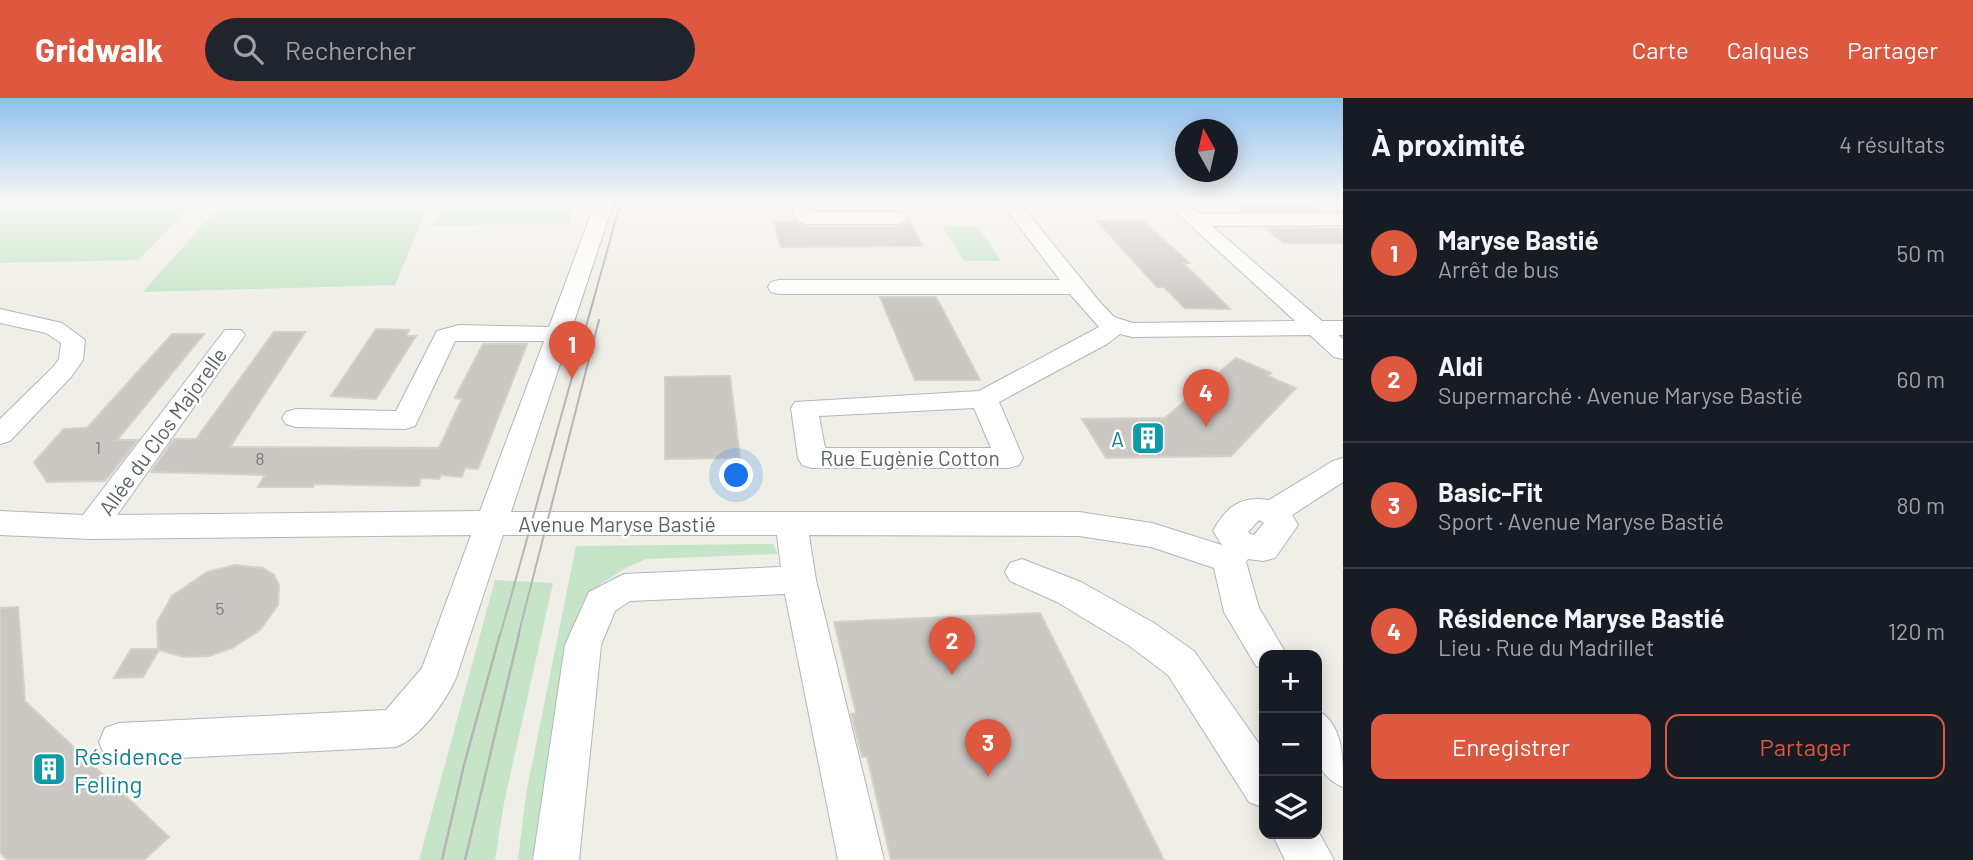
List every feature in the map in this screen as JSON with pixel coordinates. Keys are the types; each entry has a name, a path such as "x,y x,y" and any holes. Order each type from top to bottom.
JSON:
{"street":[{"path":"119,742 396,728 437,678 592,237"},
{"path":"1037,237 1106,322 1132,330 1343,328"},
{"path":"1215,237 1343,352"},
{"path":"779,287 1076,287"},
{"path":"0,316 54,328 74,340 72,360 0,435"},
{"name":"Rue Eugènie Cotton","path":"984,399 1009,458 812,458 804,408 984,399 1099,339 1116,325"},
{"path":"296,418 405,420 445,337 459,332 558,334"},
{"name":"Allée du Clos Majorelle","path":"91,527 233,335"},
{"path":"1266,650 1241,612 1235,553 1262,549 1282,525 1273,512 1343,468"},
{"name":"Avenue Maryse Bastié","path":"0,523 91,527 490,523 1079,524 1235,553"},
{"path":"790,523 799,580 861,860"},
{"path":"1022,572 1093,606 1141,634 1181,663 1259,780"},
{"path":"556,860 583,645 601,602 624,587 799,580"},
{"path":"1322,736 1343,767"},
{"path":"1297,839 1311,860"}],"green space":[{"path":"0,237 161,237 138,260 0,263"},
{"path":"192,237 415,237 395,285 143,292"},
{"path":"949,237 984,237 1001,261 964,261"},
{"path":"773,544 778,554 646,559 601,584 581,605 541,860 518,860 526,794 576,546"},
{"path":"495,580 553,583 504,803 495,860 419,860"}],"building":[{"path":"778,237 917,237 922,246 781,247"},
{"path":"1111,237 1160,237 1189,263 1183,263 1230,309 1185,308 1164,287 1157,287"},
{"path":"1276,237 1343,237 1343,243 1284,243"},
{"path":"880,297 936,297 980,380 915,380"},
{"path":"376,329 409,330 406,336 416,336 376,399 331,396"},
{"path":"274,332 305,332 230,447 439,448 462,399 455,398 483,344 527,344 478,469 465,468 462,477 441,475 439,479 421,478 419,486 314,484 313,487 258,487 265,475 151,472 174,439 196,439"},
{"path":"172,334 204,334 117,440 138,440 105,481 47,482 34,462 64,429 87,428"},
{"path":"1236,358 1271,373 1266,375 1296,388 1231,456 1106,458 1082,419 1165,418"},
{"path":"730,376 740,458 665,459 665,377"},
{"path":"235,565 263,568 274,575 279,585 278,605 260,630 232,648 209,656 184,657 159,650 143,677 114,678 131,649 158,649 157,622 172,596 207,572"},
{"name":"Résidence Felling","path":"18,607 25,701 169,837 144,860 7,860 0,852 0,608"},
{"path":"1040,613 1164,860 891,860 867,757 862,757 851,714 856,713 834,622"}],"tram line":[{"path":"500,636 611,237"},
{"path":"518,636 599,320"},
{"path":"442,860 464,765 500,634"},
{"path":"465,860 519,634"}],"place":[{"name":"Maryse Bastié","path":"572,379"},
{"name":"Résidence Maryse Bastié","path":"1206,427"},
{"name":"A","path":"1148,438"},
{"name":"Aldi","path":"952,675"},
{"name":"Résidence Felling","path":"49,769"},
{"name":"Basic-Fit","path":"988,777"}]}
